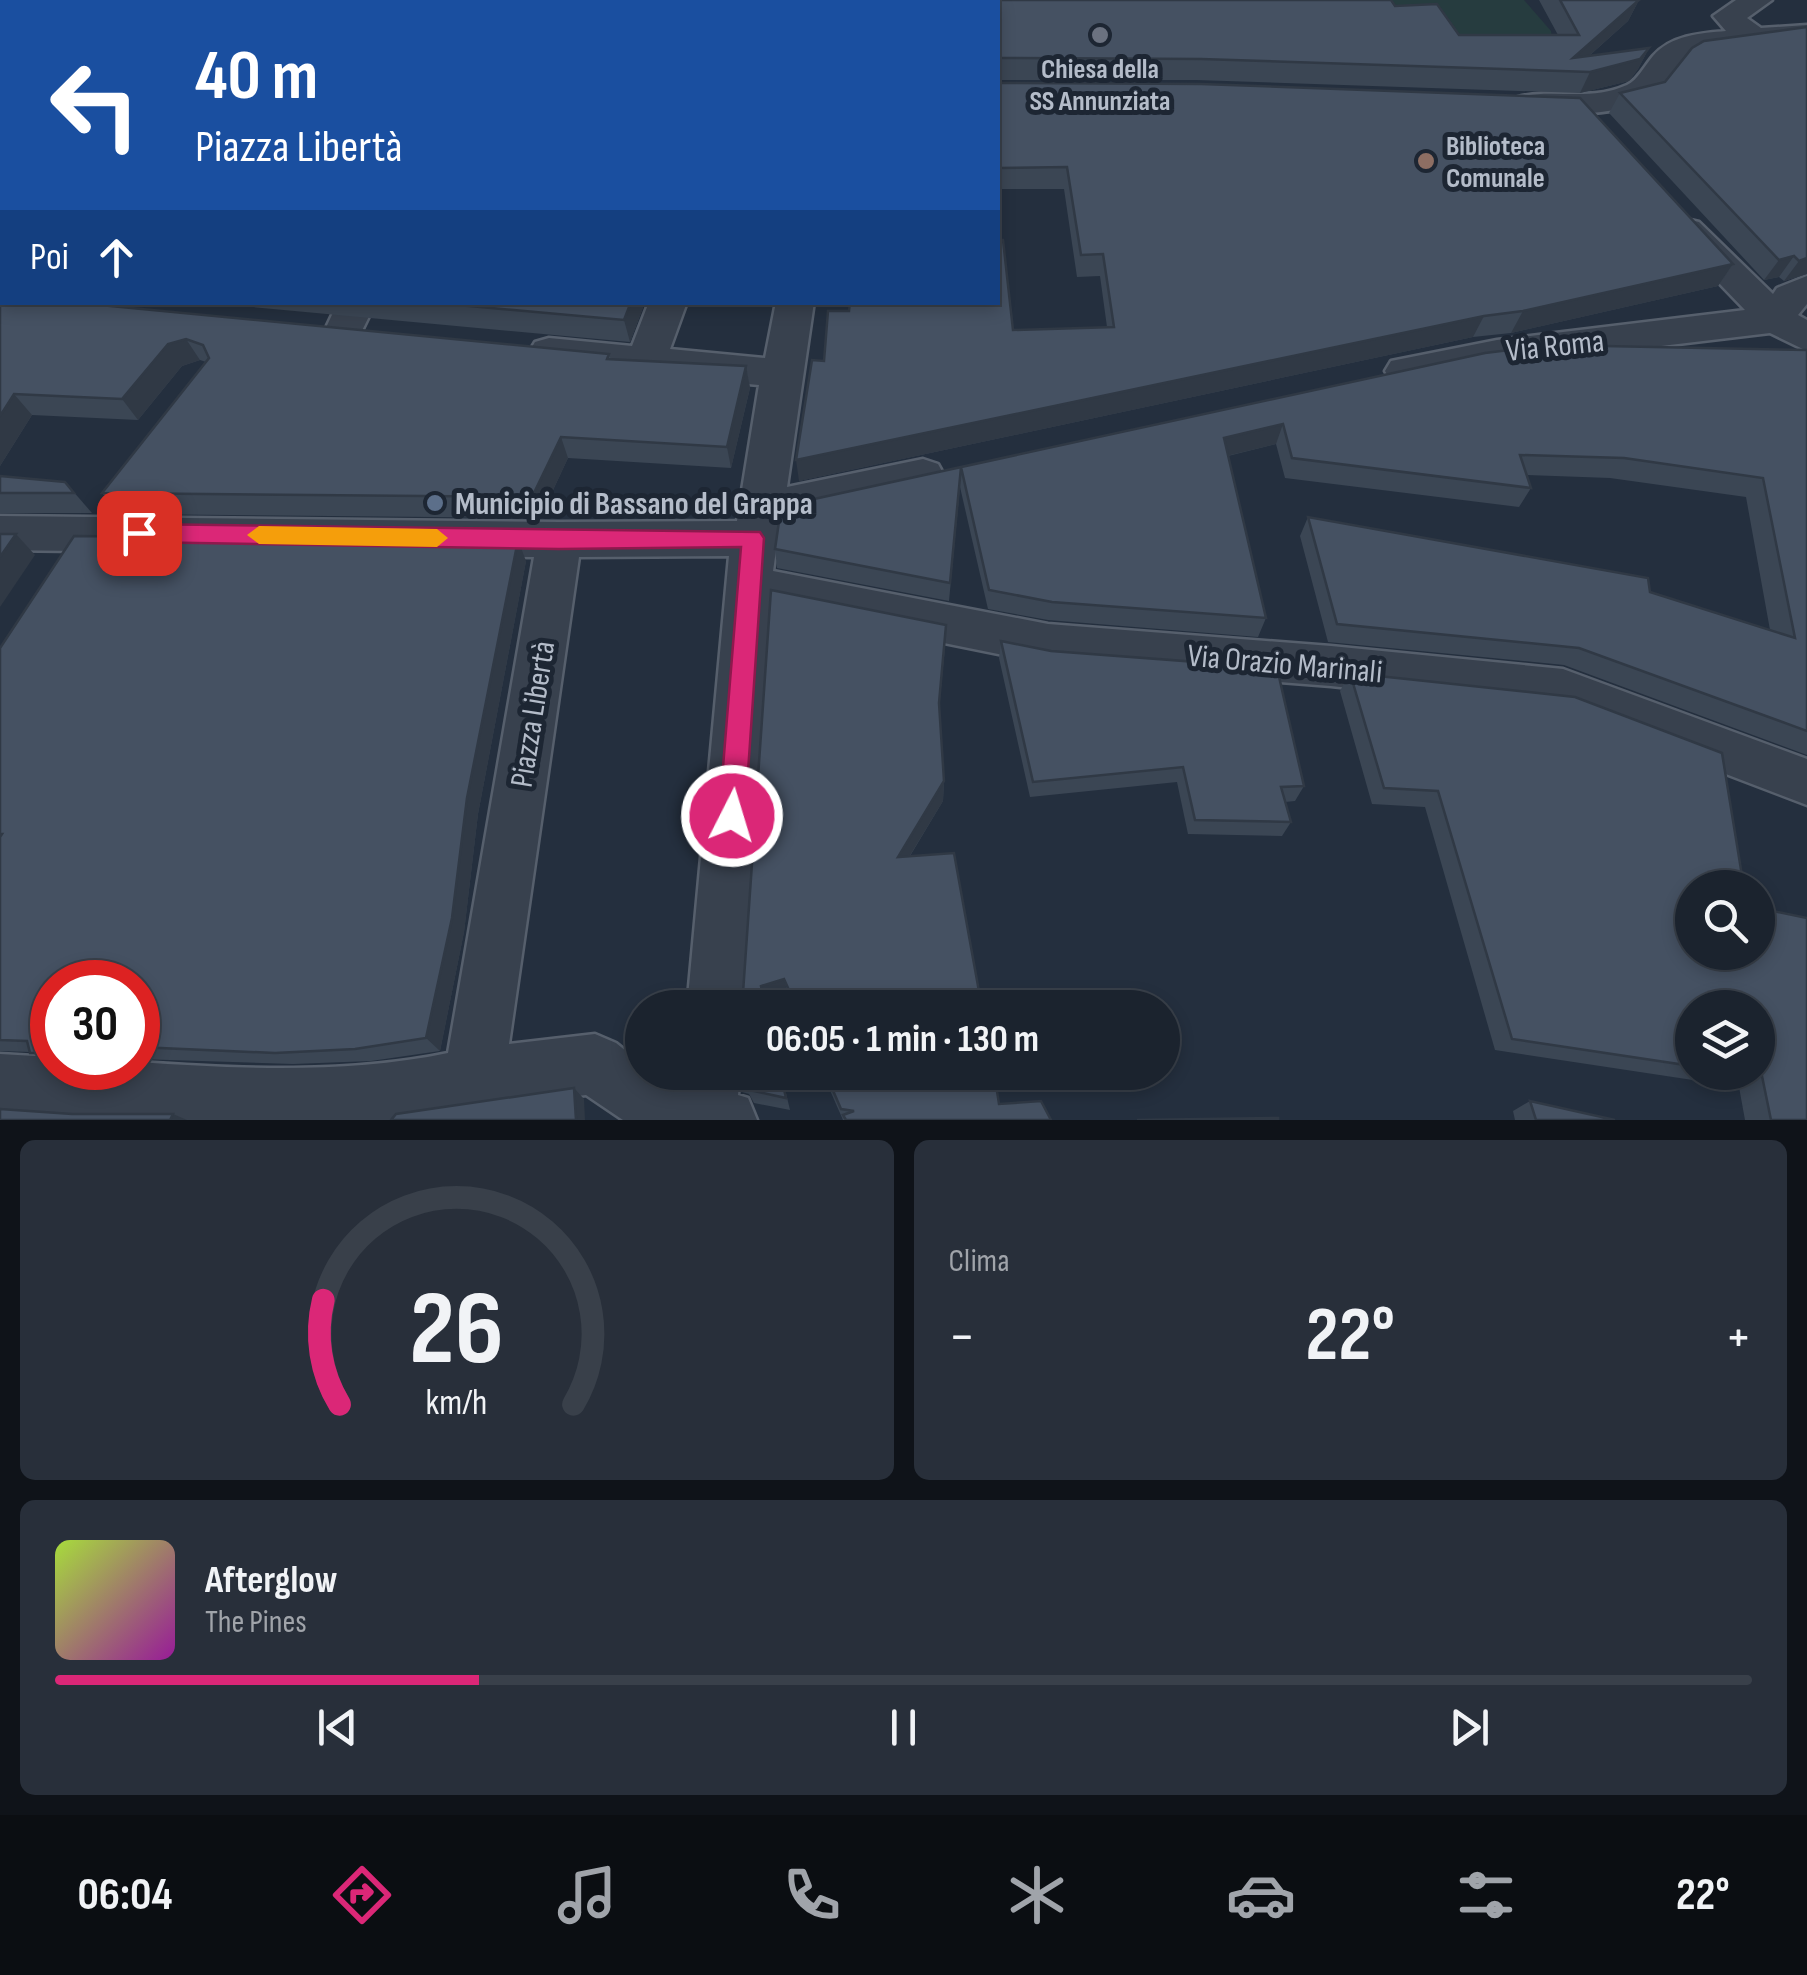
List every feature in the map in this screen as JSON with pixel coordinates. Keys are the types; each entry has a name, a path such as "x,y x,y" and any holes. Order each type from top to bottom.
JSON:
{"street":[{"path":"1758,0 1728,16 1744,32 1759,38"},
{"path":"1498,103 1580,108 1642,91 1666,58 1697,42 1805,30"},
{"path":"1580,108 1606,136"},
{"path":"1668,209 1792,329"},
{"path":"1792,329 1790,296 1807,288"},
{"path":"646,360 667,305"},
{"path":"718,990 758,528 794,305"},
{"name":"Via Roma","path":"1368,379 1534,346 1792,329"},
{"path":"508,348 646,360 780,382"},
{"path":"0,533 559,540 758,528 957,468"},
{"name":"Via Orazio Marinali","path":"758,528 1048,644 1331,666 1563,690 1807,782"},
{"path":"47,580 79,532"},
{"name":"Piazza Libertà","path":"450,1082 559,540"},
{"path":"0,1084 212,1097 290,1108 595,1064 630,1107 714,1102"}],"green space":[{"path":"1383,0 1524,0 1551,31 1554,51 1464,52"}],"building":[{"path":"1000,0 1391,0 1395,6 1437,4 1459,35 1579,35 1560,0 1639,0 1573,58 1649,48 1640,59 1590,72 1201,59 1000,58"},
{"path":"1807,27 1807,258 1779,260 1620,93 1665,82 1692,48 1704,41"},
{"path":"1000,83 1201,84 1580,98 1733,264 1523,311 796,460 812,360 824,361 828,311 849,311 850,305 1000,305 1003,240 1013,330 1114,327 1103,254 1081,255 1067,167 1000,168"},
{"path":"0,305 100,305 609,354 607,359 746,366 727,447 561,437 532,497 102,493 209,358 203,345 186,339 168,344 122,399 14,394 0,416"},
{"path":"459,305 630,305 624,320"},
{"path":"1552,345 1807,350 1807,731 1579,648 1337,624 1308,517 1648,578 1650,592 1795,638 1763,478 1624,458 1520,455 1531,488 1292,458 1283,424 1224,438 1266,618 1052,602 989,590 961,467 1485,353"},
{"path":"961,467 950,583 775,549 781,508"},
{"path":"0,476 65,482 74,493 0,493"},
{"path":"0,534 16,534 0,557"},
{"path":"74,536 518,540 467,798 452,918 426,1038 355,1049 275,1053 160,1048 160,960 30,960 30,1053 27,1041 0,1040 0,648"},
{"path":"771,590 946,625 939,703 944,781 898,857 954,853 979,990 789,990 784,979 761,986 762,990 743,990"},
{"path":"1001,641 1051,651 1277,668 1304,786 1281,787 1291,822 1195,820 1183,767 1033,782"},
{"path":"1350,673 1575,697 1722,753 1741,870 1675,870 1675,970 1775,970 1775,911 1807,918 1807,1120 1771,1120 1765,1090 1775,1090 1775,990 1675,990 1675,1063 1512,1039 1438,791 1384,788"},
{"path":"574,1088 576,1120 391,1120 396,1114"},
{"path":"749,1090 784,1090 786,1098"},
{"path":"833,1090 997,1090 999,1104 1041,1101 1051,1120 846,1120 843,1115 854,1111 841,1109"},
{"path":"1530,1101 1615,1120 1536,1120"},
{"path":"0,1109 173,1114 170,1120 0,1120"},
{"path":"1278,1118 1278,1120 1137,1120"}],"slow traffic":[{"path":"259,535 437,538"}],"place":[{"name":"Chiesa della SS Annunziata","path":"1100,35"},
{"name":"Biblioteca Comunale","path":"1426,161"},
{"name":"Municipio di Bassano del Grappa","path":"435,503"}],"route":[{"path":"139,533 559,540 752,538 752,586 732,816"}]}
